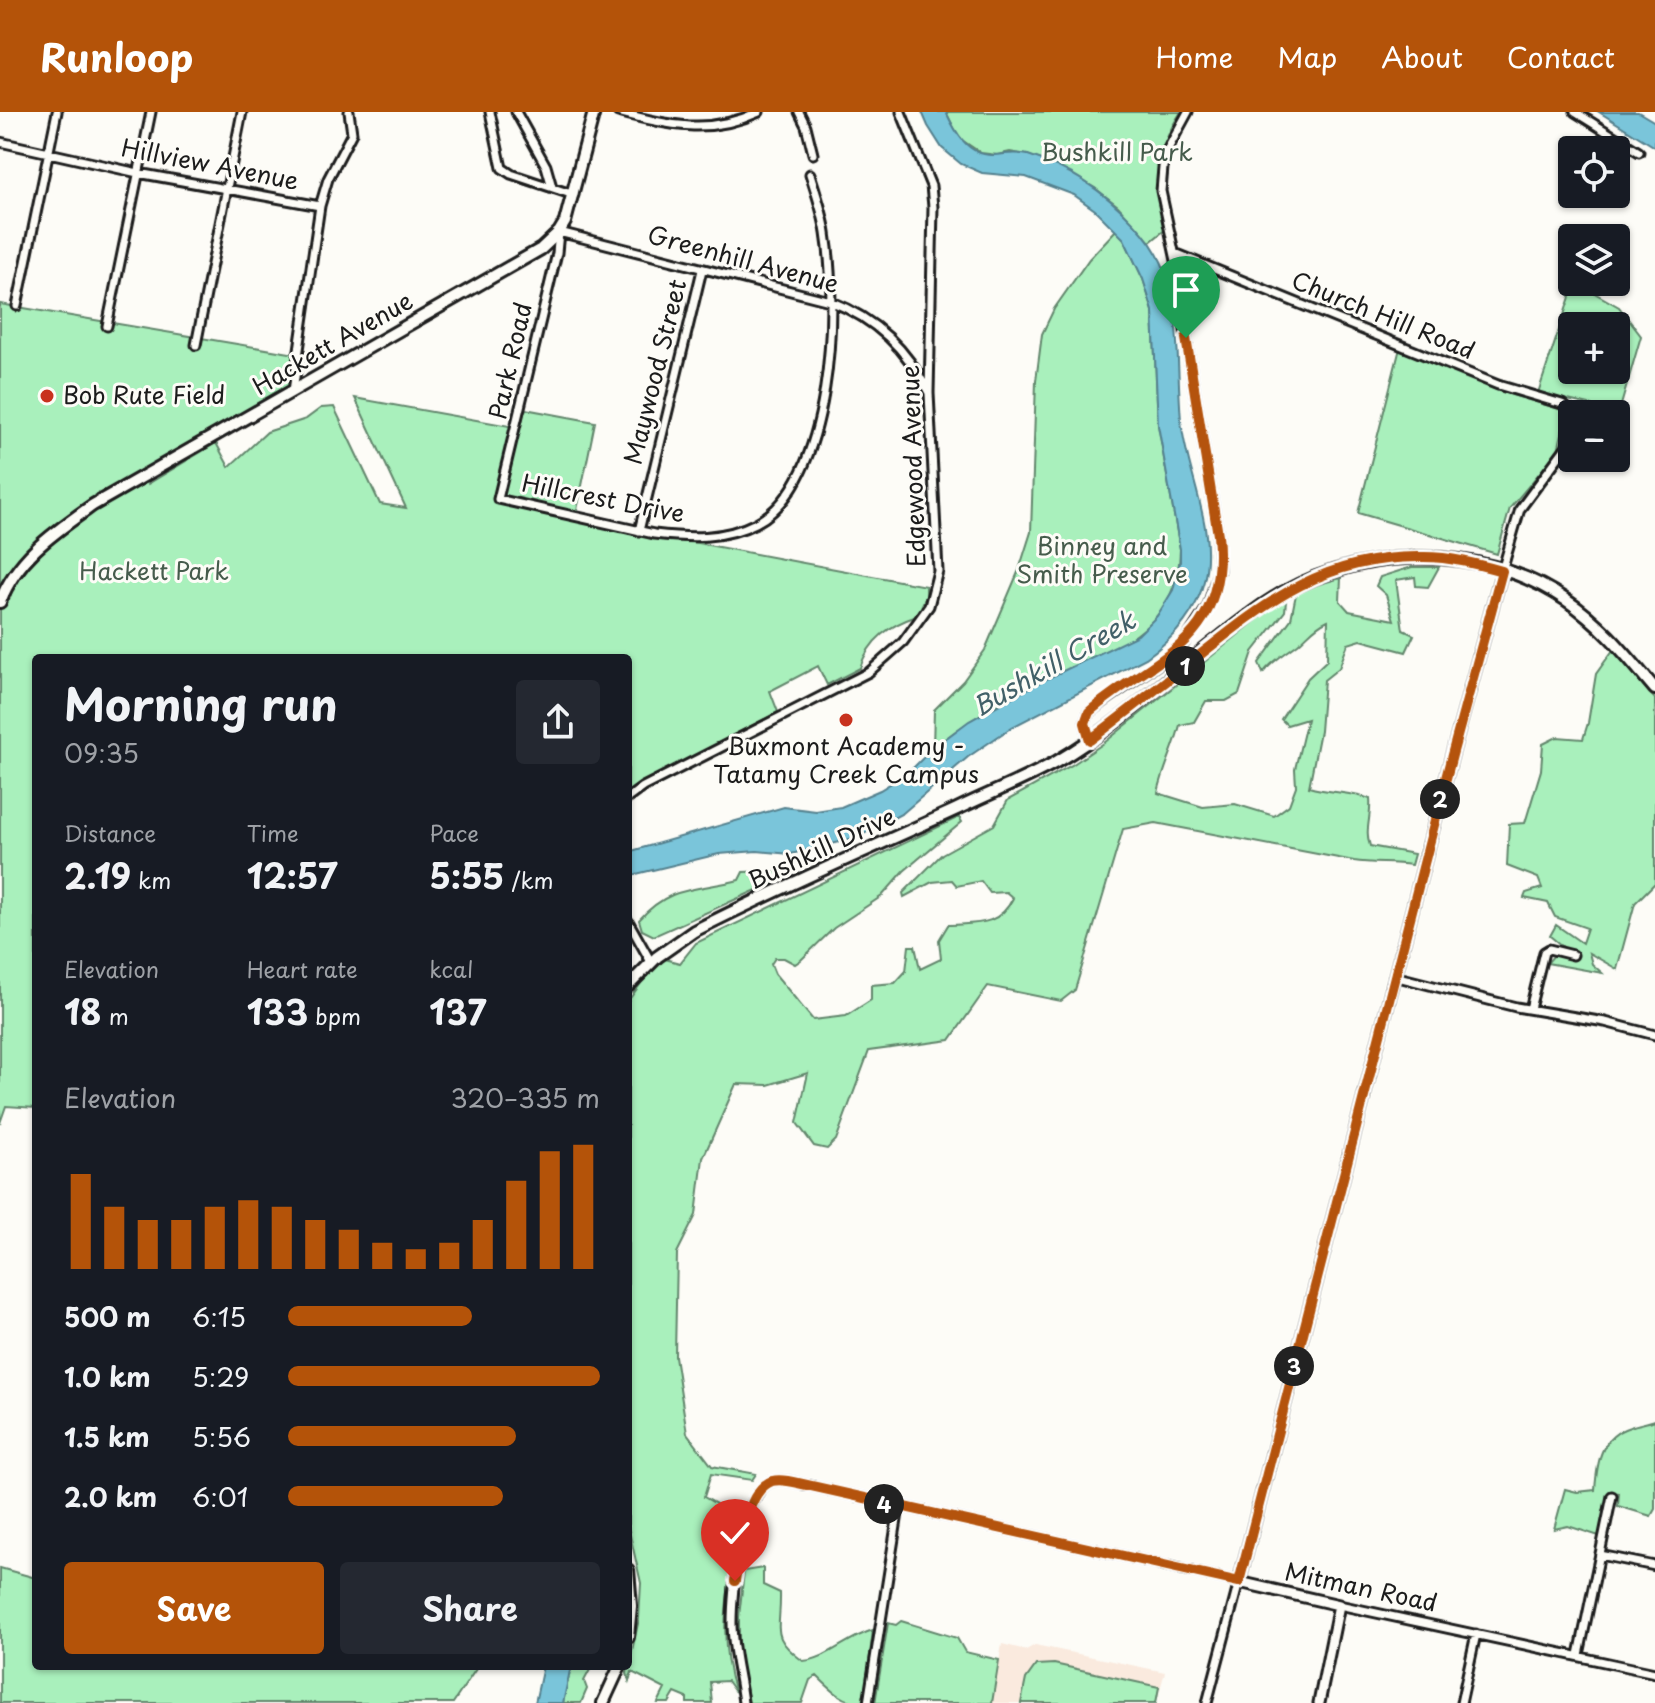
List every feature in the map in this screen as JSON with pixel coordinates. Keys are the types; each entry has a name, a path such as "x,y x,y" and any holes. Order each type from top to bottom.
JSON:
{"main road":[{"name":"Hackett Avenue","path":"0,602 18,568 43,541 93,505 541,249 559,232 574,195 594,112"},
{"name":"Bushkill Drive","path":"632,982 651,962 707,924 1040,771 1090,740 1251,614 1310,579 1365,562 1423,557 1453,559 1538,584 1575,606 1613,638 1655,689"},
{"path":"603,1703 618,1670"}],"street":[{"path":"17,306 57,112"},
{"path":"107,326 151,112"},
{"path":"196,345 242,112"},
{"path":"293,391 320,206 328,179 352,133 349,112"},
{"path":"490,112 502,168 511,174 574,195"},
{"path":"516,112 546,166 552,187"},
{"path":"618,112 651,121 710,128 741,121 759,112"},
{"path":"799,112 813,154"},
{"name":"Edgewood Avenue","path":"632,795 869,672 903,642 929,606 938,571 929,393 933,207 931,186 901,112"},
{"path":"1090,740 1085,723 1089,712 1184,643 1208,606 1219,570 1218,535 1175,253 1161,191 1161,173 1168,147 1188,112"},
{"path":"1575,112 1639,152"},
{"name":"Hillview Avenue","path":"0,142 138,173 320,206"},
{"name":"Hillcrest Drive","path":"498,499 676,537 712,537 737,531 758,522 784,501 800,478 810,454 824,397 830,301 826,233 810,174"},
{"name":"Greenhill Avenue","path":"559,232 830,301 866,317 889,336 912,362 929,393"},
{"name":"Park Road","path":"498,499 557,253 559,232"},
{"name":"Church Hill Road","path":"1175,253 1498,385 1558,404"},
{"name":"Maywood Street","path":"639,531 702,270"},
{"path":"1207,1703 1502,571 1520,509 1558,458"},
{"path":"632,928 651,962"},
{"path":"1530,1009 1544,952 1549,949 1573,955"},
{"path":"1394,976 1655,1035"},
{"name":"Mitman Road","path":"743,1703 732,1625 733,1600 746,1521 760,1489 774,1480 1655,1673"},
{"path":"1579,1655 1612,1496"},
{"path":"868,1703 899,1507"},
{"path":"1600,1555 1655,1566"},
{"path":"1319,1703 1339,1605"},
{"path":"1461,1703 1476,1634"}],"shaded area":[{"path":"1002,1644 1026,1650 1035,1645 1165,1672 1156,1703 992,1703"}],"green space":[{"name":"Bushkill Park","path":"946,112 1181,112 1165,141 1159,169 1166,229 1150,242 1118,206 1095,188 1056,166 1010,152 997,155 981,153 959,138"},
{"name":"Binney and Smith Preserve","path":"1116,230 1124,239 1143,279 1153,311 1158,425 1180,549 1176,578 1167,602 1134,637 997,704 933,748 934,710 963,681 985,650 1019,570 1031,532 1036,381 1042,334 1054,309 1089,259"},
{"path":"1570,296 1600,296 1623,312 1565,312"},
{"name":"Hackett Park","path":"0,304 296,354 293,391 143,477 148,484 216,443 229,467 267,432 306,419 321,408 334,407 380,504 406,508 355,398 520,428 525,409 595,422 575,520 926,586 926,596 917,616 882,634 869,649 860,668 827,685 818,666 770,691 778,712 632,789 632,654 32,654 32,1108 6,1106 0,1123"},
{"path":"1630,322 1641,336 1630,374"},
{"path":"1558,333 1558,384 1627,384 1622,400 1568,400 1538,393"},
{"path":"1400,348 1512,395 1558,408 1558,451 1510,508 1497,554 1358,513"},
{"path":"1412,567 1439,567 1428,587 1416,586 1415,577 1396,580 1403,630 1414,635 1406,652 1361,640 1348,644 1339,668 1324,680 1320,731 1309,787 1370,799 1370,846 1414,854 1411,865 1354,861 1156,823 1123,829 1075,990 1061,1001 988,986 950,1040 869,1051 836,1140 827,1149 814,1146 797,1123 808,1073 768,1085 736,1084 703,1158 696,1215 677,1253 675,1356 687,1433 712,1466 756,1474 752,1480 711,1474 704,1497 716,1504 722,1528 736,1537 725,1634 735,1692 727,1681 710,1682 712,1703 687,1703 687,1698 675,1693 669,1703 658,1703 665,1689 632,1672 629,1681 627,1673 632,1670 641,1583 632,1544 632,996 665,959 680,963 696,943 959,817 962,822 904,871 882,896 834,928 801,960 795,964 784,958 775,958 771,964 775,974 813,1020 846,1016 871,1000 871,985 895,983 906,971 909,946 915,946 920,969 941,959 939,940 948,925 994,919 1013,898 1006,892 990,893 981,881 957,886 952,880 932,882 904,897 903,893 942,854 994,825 1008,800 1072,765 1104,743 1281,600 1286,601 1285,611 1253,652 1239,694 1226,701 1206,701 1194,722 1180,725 1158,793 1203,807 1235,804 1274,816 1289,805 1296,786 1295,769 1307,719 1287,725 1281,719 1308,678 1327,660 1328,620 1263,673 1259,663 1291,619 1296,594 1304,588 1341,578 1340,601 1349,611 1394,620 1386,595 1376,586 1380,577"},
{"path":"1613,650 1655,699 1655,883 1635,903 1617,969 1589,953 1592,964 1602,973 1547,963 1562,946 1550,936 1556,925 1582,943 1587,928 1555,917 1548,903 1524,898 1526,893 1542,888 1538,878 1507,866 1509,824 1525,823 1541,770 1543,744 1557,737 1583,739 1596,674"},
{"path":"777,871 781,879 654,936 642,930 639,920 651,908 674,894 739,880 743,872"},
{"path":"1655,1420 1655,1509 1651,1516 1618,1506 1619,1493 1609,1492 1599,1536 1568,1526 1554,1529 1565,1489 1577,1492 1595,1490 1599,1461 1612,1437 1630,1427"},
{"path":"0,1568 32,1577 32,1670 475,1670 453,1703 0,1703"},
{"path":"763,1568 763,1585 780,1593 781,1639 803,1661 821,1656 873,1630 864,1703 844,1698 817,1676 810,1680 802,1703 749,1703 739,1653 739,1617 744,1571"},
{"path":"901,1621 957,1638 965,1652 999,1660 992,1703 875,1703 888,1623 896,1625"},
{"path":"1054,1664 1159,1687 1156,1703 1021,1703 1026,1679 1036,1665"},
{"path":"570,1670 590,1670 584,1681 587,1689 581,1703 563,1703"}],"water":[{"path":"922,112 946,112 958,134 976,151 992,155 1028,155 1072,174 1099,191 1123,212 1155,250 1172,297 1181,420 1207,541 1207,561 1200,593 1182,625 1146,658 1012,727 968,757 903,813 856,838 791,854 757,851 719,854 632,875 632,851 784,807 816,811 841,807 880,790 909,772 933,748 969,721 1036,684 1138,635 1157,616 1173,590 1180,549 1158,425 1153,311 1143,279 1124,239 1095,210 1074,195 1026,177 982,173 961,164 942,148"},
{"path":"1599,112 1638,112 1655,122 1655,147"},
{"path":"542,1670 570,1670 563,1703 535,1703"}],"place":[{"name":"Bob Rute Field","path":"47,396"},
{"name":"Buxmont Academy - Tatamy Creek Campus","path":"846,720"}],"route":[{"path":"735,1581 746,1521 754,1498 760,1489 774,1480 1239,1582 1502,571 1453,559 1423,557 1365,562 1310,579 1251,614 1090,740 1085,723 1089,712 1184,643 1201,620 1216,582 1220,559 1218,535 1186,338"}],"water label":[{"name":"Bushkill Creek","path":"1054,664"}]}
